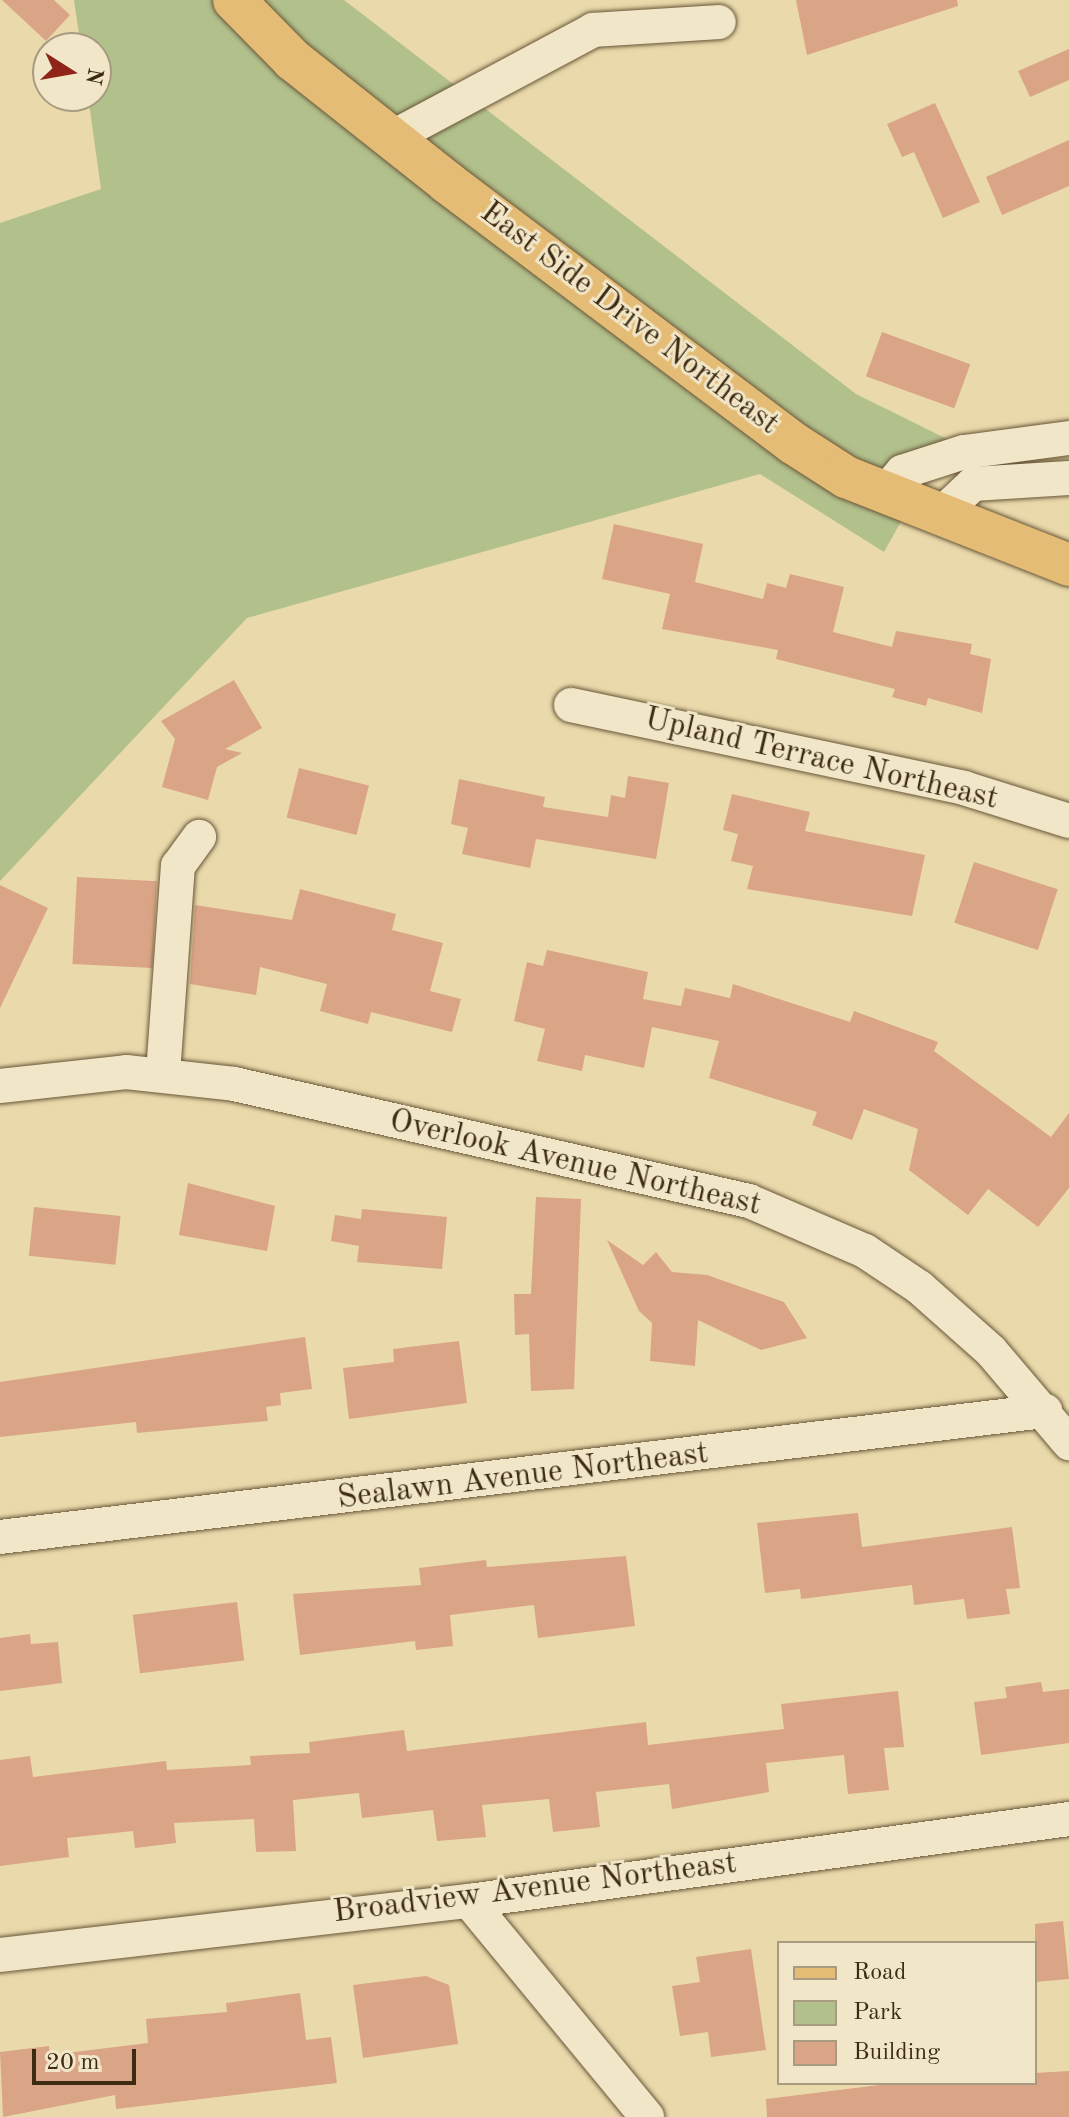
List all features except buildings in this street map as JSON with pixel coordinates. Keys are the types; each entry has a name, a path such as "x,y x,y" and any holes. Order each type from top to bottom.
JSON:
{"main road":[{"name":"East Side Drive Northeast","path":"234,0 293,60 391,138 793,443 884,493 1069,565"}],"street":[{"path":"391,138 593,30 719,22"},
{"path":"884,493 902,472 964,452 1069,438"},
{"path":"939,516 973,484 1069,478"},
{"name":"Upland Terrace Northeast","path":"571,705 964,788 1069,821"},
{"path":"163,1074 178,866 199,837"},
{"name":"Overlook Avenue Northeast","path":"0,1086 80,1074 163,1074 749,1201 865,1251 919,1287 1045,1411 1069,1443"},
{"name":"Sealawn Avenue Northeast","path":"0,1537 1045,1411"},
{"name":"Broadview Avenue Northeast","path":"0,1955 469,1901 1069,1819"},
{"path":"469,1901 647,2117"}],"green space":[{"path":"74,0 344,0 856,394 947,439 884,552 760,474 247,618 0,881 0,223 101,189 90,112 112,112 112,32 79,32"}]}
